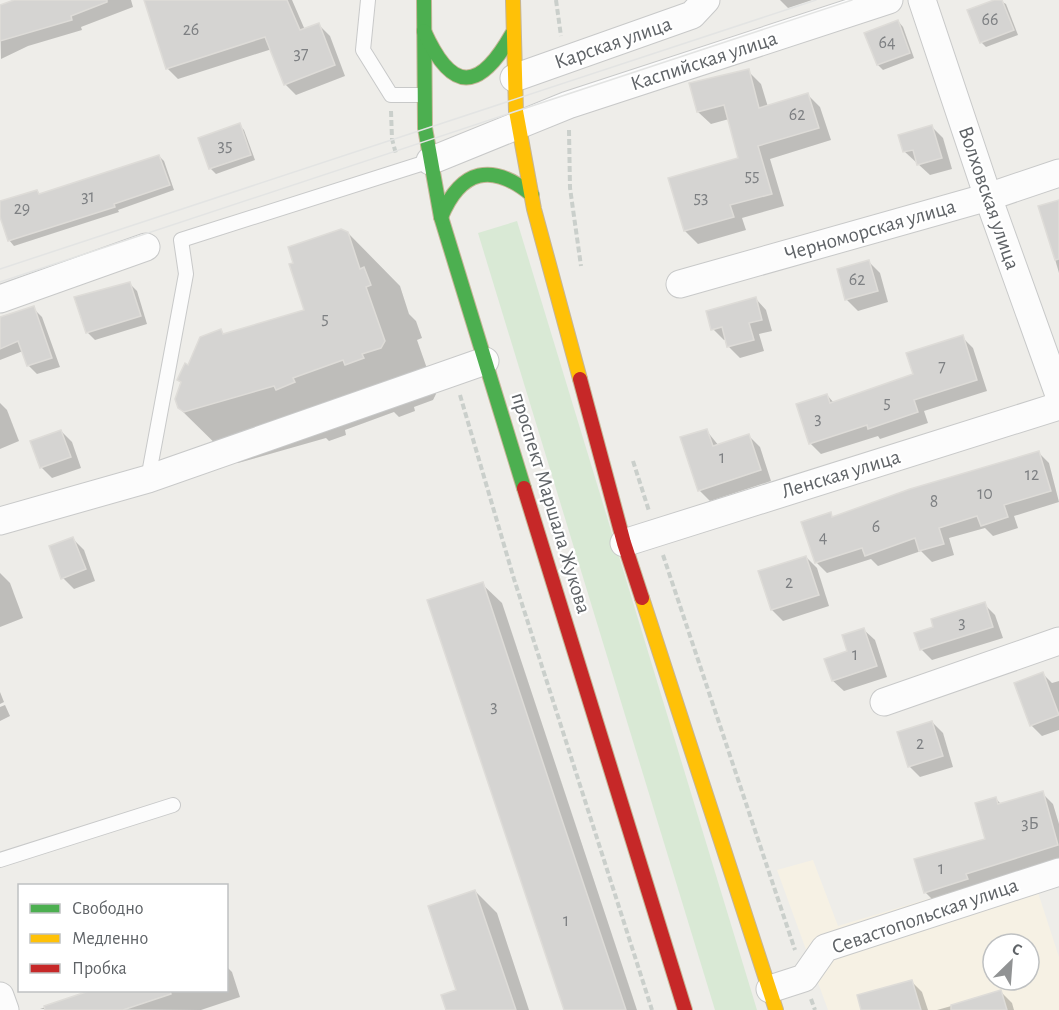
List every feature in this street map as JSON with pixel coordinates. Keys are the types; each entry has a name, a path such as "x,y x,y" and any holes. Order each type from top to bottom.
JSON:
{"highway":[{"name":"проспект Маршала Жукова","path":"424,0 424,95 430,161 441,217 685,1010"},
{"path":"513,0 512,34 518,124 532,195 624,543 773,999"},
{"path":"423,27 433,55 449,74 469,79 488,71 500,58 512,34"},
{"path":"441,217 447,198 460,183 478,174 499,173 517,180 532,195"}],"street":[{"name":"Карская улица","path":"514,78 692,15 705,0"},
{"name":"Каспийская улица","path":"430,161 518,124 889,0"},
{"name":"Волховская улица","path":"922,0 988,197 1059,395"},
{"name":"Черноморская улица","path":"680,284 988,197 1059,173"},
{"path":"0,299 146,247"},
{"path":"0,521 148,479 485,360"},
{"name":"Ленская улица","path":"624,543 1059,406"},
{"path":"884,702 1059,641"},
{"name":"Севастопольская улица","path":"804,978 825,948 1059,872"},
{"path":"773,999 804,978"},
{"path":"0,996 5,1010"}],"lane":[{"path":"368,0 363,50 391,95 424,95"},
{"path":"148,479 186,274 181,240 430,161"},
{"path":"0,860 173,805"}],"path":[{"path":"391,95 392,139 400,171"},
{"path":"570,188 581,267"},
{"path":"453,372 514,579 652,1010"},
{"path":"631,454 815,1010"}],"shaded area":[{"path":"813,860 838,926 1030,868 1059,957 1059,1010 828,1010 777,870"}],"green space":[{"path":"517,221 757,1010 715,1010 478,233"}],"building":[{"path":"14,0 107,0 107,2 71,16 72,20 0,41 0,5"},
{"path":"144,0 287,0 300,30 319,23 335,65 284,85 265,37 166,69"},
{"path":"994,0 1002,0 1014,30 980,43 967,10"},
{"path":"898,20 910,53 877,65 864,33"},
{"path":"749,69 759,108 808,93 819,128 758,146 772,194 730,205 734,217 684,231 668,178 738,158 724,105 697,112 689,83"},
{"path":"240,123 251,155 209,169 198,138"},
{"path":"932,125 942,158 917,165 913,150 903,152 898,135"},
{"path":"159,155 170,185 114,204 115,207 8,241 0,217 0,201 37,190 39,194"},
{"path":"1059,200 1059,259 1055,260 1038,206"},
{"path":"341,229 348,232 360,269 364,267 371,285 366,287 385,341 381,348 362,354 364,358 345,365 343,360 293,378 295,382 276,390 274,386 184,412 178,408 175,399 181,382 177,380 185,363 188,365 200,337 221,329 223,334 304,310 289,264 293,263 288,247"},
{"path":"869,260 878,291 845,300 837,269"},
{"path":"130,282 141,316 86,333 74,297"},
{"path":"756,297 762,320 749,323 754,340 727,347 722,327 711,330 706,311"},
{"path":"34,306 52,358 27,366 18,341 0,349 0,317"},
{"path":"963,335 977,380 914,400 918,412 868,429 867,425 809,444 796,404 827,394 830,403 913,374 906,353"},
{"path":"707,429 713,446 749,434 761,470 698,491 680,437"},
{"path":"61,430 71,457 40,468 30,441"},
{"path":"1039,451 1051,491 1004,505 1008,517 981,526 977,516 939,528 944,544 919,551 915,538 865,556 862,548 815,563 801,522 831,512 832,517 910,489"},
{"path":"73,537 86,569 61,579 49,546"},
{"path":"806,556 819,595 771,610 758,571"},
{"path":"483,582 626,1010 564,1010 427,600"},
{"path":"985,602 993,627 920,650 914,633 933,627 931,619"},
{"path":"864,628 877,666 832,681 824,659 847,651 842,635"},
{"path":"1043,672 1059,715 1030,726 1014,683"},
{"path":"932,721 943,756 908,767 897,732"},
{"path":"1043,791 1058,845 966,874 968,879 924,893 914,859 985,839 975,803 996,797 998,804"},
{"path":"475,890 516,1010 446,1010 441,995 456,990 428,906"},
{"path":"912,980 921,1010 861,1010 857,995"},
{"path":"86,992 170,992 171,994 123,1010 45,1010 44,1006"},
{"path":"994,992 1002,992 1007,1010 951,1010 951,1005"}],"tram line":[{"path":"0,269 816,0"},
{"path":"0,282 852,0"}],"traffic: fast":[{"path":"424,0 425,128 441,217 524,488"},
{"path":"424,31 445,66 455,74 466,78 477,75 488,67 512,34"},
{"path":"441,217 458,189 468,180 479,176 491,175 504,178 532,195"}],"traffic: slow":[{"path":"513,0 516,111 534,209 580,379"},
{"path":"642,598 776,1010"}],"traffic: jam":[{"path":"580,379 624,543 642,598"},
{"path":"524,488 685,1010"}]}
